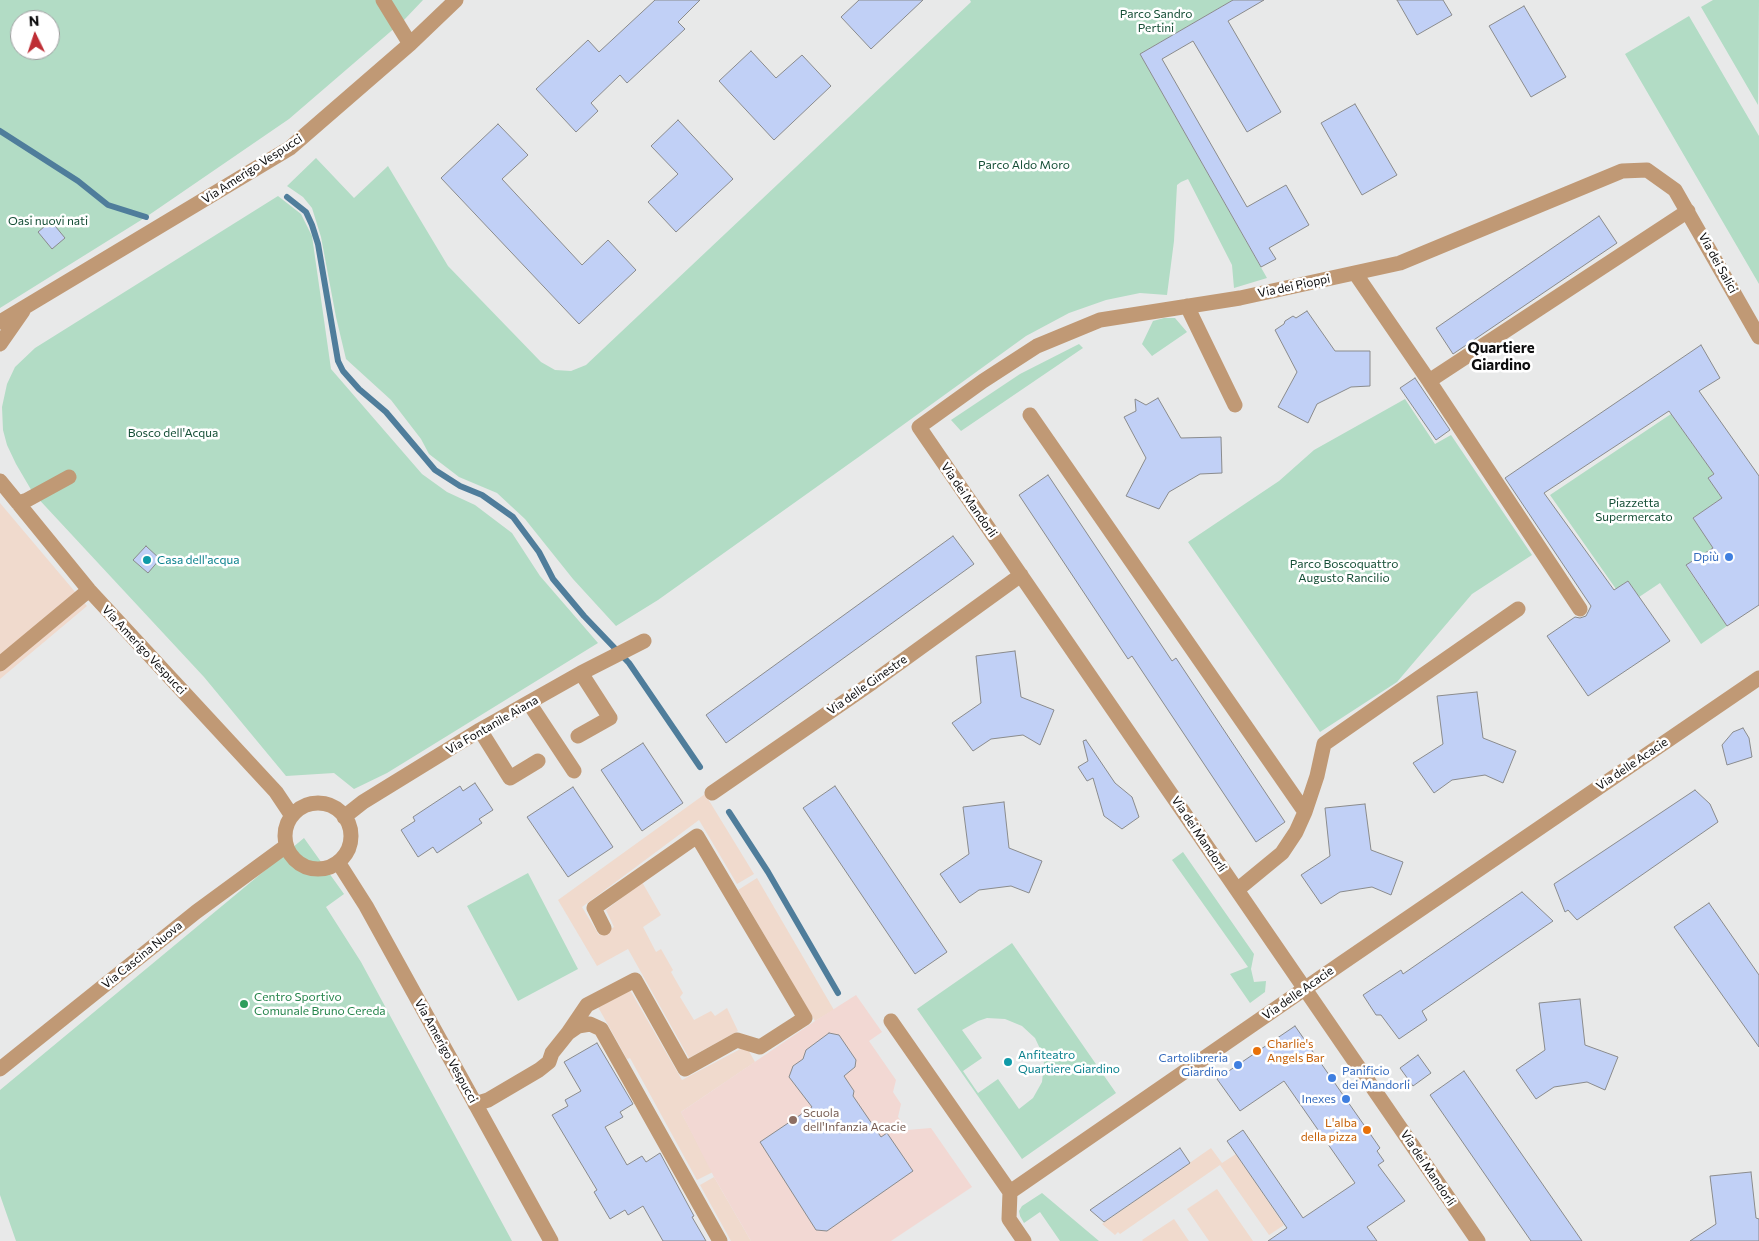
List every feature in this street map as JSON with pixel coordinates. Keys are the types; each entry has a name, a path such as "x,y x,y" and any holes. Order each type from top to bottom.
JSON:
{"street":[{"path":"383,0 410,44"},
{"name":"Via Amerigo Vespucci","path":"0,322 290,148 410,44 456,0"},
{"name":"Via dei Pioppi","path":"919,427 983,381 1037,346 1100,320 1240,298 1400,263 1622,171 1647,170 1675,190"},
{"name":"Via dei Salici","path":"1675,190 1759,337"},
{"path":"1430,381 1688,211"},
{"path":"1355,273 1430,381 1580,609"},
{"path":"1187,306 1235,405"},
{"path":"0,344 25,308"},
{"path":"1030,414 1305,812"},
{"name":"Via dei Mandorli","path":"919,427 1478,1241"},
{"path":"18,503 27,500 69,476"},
{"name":"Via Amerigo Vespucci","path":"0,481 89,590 276,792 292,816"},
{"name":"Via delle Ginestre","path":"712,793 873,682 1021,575"},
{"path":"0,664 89,590"},
{"path":"1237,890 1282,853 1296,832 1305,812 1319,768 1324,744 1518,609"},
{"name":"Via Fontanile Aiana","path":"344,817 363,802 480,730 644,641"},
{"path":"578,736 610,718 581,674"},
{"name":"Via delle Acacie","path":"1010,1192 1759,678"},
{"path":"529,703 574,771"},
{"path":"480,730 510,778 538,761"},
{"path":"309,805 328,805 344,817 349,826 351,836 345,855 338,862 329,867 318,869 308,868 294,859 286,846 285,835 287,825 292,816 300,809 309,805"},
{"path":"475,1104 488,1100 539,1070 549,1062 552,1053 587,1006 635,980 685,1069 737,1040 760,1047 805,1018 697,836 594,908 604,928"},
{"name":"Via Cascina Nuova","path":"0,1069 196,912 286,846"},
{"name":"Via Amerigo Vespucci","path":"338,862 366,906 551,1241"},
{"path":"891,1021 1010,1192 1009,1219 1024,1241"},
{"path":"568,1033 578,1026 590,1024 601,1029 720,1241"}],"shaded area":[{"path":"0,503 87,606 0,679"},
{"path":"705,794 754,874 737,884 699,820 582,907 599,935 614,927 606,910 642,882 661,915 643,927 656,952 661,949 673,970 671,972 683,993 680,997 694,1020 711,1011 715,1016 727,1008 738,1031 689,1058 628,949 597,966 558,900"},
{"path":"757,878 834,1010 815,1021 738,890"},
{"path":"630,990 682,1080 746,1046 755,1062 681,1112 713,1172 697,1180 630,1058 627,1059 598,1007"},
{"name":"Scuola dell'Infanzia Acacie","path":"856,995 882,1032 869,1041 896,1080 893,1092 901,1104 898,1117 908,1130 931,1128 972,1187 891,1241 751,1241 714,1177 681,1112"},
{"path":"1211,1148 1222,1163 1236,1154 1284,1225 1269,1235 1220,1165 1120,1234 1118,1232 1115,1235 1102,1224"},
{"path":"714,1177 751,1241 731,1241 700,1185"},
{"path":"1217,1189 1253,1241 1209,1241 1187,1209"},
{"path":"1174,1219 1189,1241 1142,1240"}],"green space":[{"name":"Oasi nuovi nati","path":"0,0 423,0 404,20 289,119 146,217 0,308"},
{"name":"Parco Aldo Moro","path":"970,0 1233,0 1140,54 1267,278 1234,288 1232,265 1188,179 1181,182 1177,185 1174,241 1167,295 1140,293 1106,300 1069,313 1026,336 658,600 616,626 573,579 525,519 497,493 459,477 429,454 421,439 391,400 346,359 321,237 312,208 303,197 287,186 316,158 354,198 388,166 448,266 541,362 555,370 571,371 586,365 971,2"},
{"path":"1713,0 1759,0 1758,105 1701,7"},
{"path":"1689,16 1759,136 1759,284 1625,54"},
{"name":"Bosco dell'Acqua","path":"278,196 301,214 312,236 331,369 422,474 447,492 475,505 512,533 540,576 598,643 387,773 354,789 334,773 286,776 204,677 33,493 16,464 7,445 3,430 2,407 7,384 15,367 35,348"},
{"path":"1175,318 1187,332 1152,356 1142,344 1153,321"},
{"path":"1079,344 1083,348 961,431 951,420 1020,374"},
{"name":"Parco Boscoquattro Augusto Rancilio","path":"1405,399 1435,444 1451,435 1532,555 1472,594 1397,682 1320,732 1188,542 1279,481 1314,450"},
{"name":"Piazzetta Supermercato","path":"1671,414 1714,474 1708,478 1722,498 1693,518 1713,548 1686,566 1727,626 1701,644 1660,583 1639,597 1628,581 1616,589 1550,495"},
{"name":"Centro Sportivo Comunale Bruno Cereda","path":"304,838 344,894 326,907 361,962 512,1241 16,1241 0,1195 0,1090"},
{"path":"1183,852 1254,954 1251,969 1254,982 1266,981 1265,992 1250,1003 1230,974 1248,967 1172,860"},
{"path":"528,873 578,969 518,1001 467,906"},
{"path":"1012,943 1116,1093 1022,1159 917,1009","holes":["987,1018 1005,1019 1022,1026 1035,1038 1043,1055 1042,1082 1033,1098 1019,1109 998,1079 978,1093 963,1071 982,1058 962,1030"]},
{"path":"1042,1193 1099,1241 1060,1241 1040,1212 1024,1223 1019,1211 1022,1206"}],"building":[{"path":"655,0 700,0 678,22 685,29 627,83 620,75 591,103 598,111 576,132 536,89 588,40 599,52"},
{"path":"859,0 923,0 871,49 841,17"},
{"path":"1233,0 1264,0 1228,21 1281,112 1247,132 1193,41 1162,59 1247,207 1286,185 1309,225 1269,248 1276,259 1261,267 1140,54"},
{"path":"1397,0 1443,0 1452,15 1417,35"},
{"path":"1524,6 1566,77 1531,97 1489,26"},
{"path":"751,51 776,78 802,55 831,86 774,140 719,81"},
{"path":"1355,104 1397,175 1362,195 1321,123"},
{"path":"678,120 733,179 676,232 648,202 678,174 651,146"},
{"path":"498,124 528,155 502,179 582,265 608,240 636,270 579,324 441,178"},
{"path":"1599,216 1617,243 1453,354 1436,328"},
{"path":"51,221 65,238 52,249 38,232"},
{"path":"1307,311 1335,351 1370,351 1370,386 1351,387 1317,404 1308,423 1278,407 1297,372 1275,330 1293,316 1296,318"},
{"path":"1701,345 1720,378 1699,391 1759,476 1759,605 1727,626 1686,565 1713,548 1693,518 1722,498 1708,478 1714,474 1669,411 1544,493 1614,590 1628,581 1670,641 1588,696 1547,636 1575,617 1586,616 1591,606 1505,478"},
{"path":"1415,378 1450,430 1436,440 1400,388"},
{"path":"1158,398 1181,438 1221,437 1222,473 1200,474 1169,492 1159,509 1126,496 1146,458 1124,417 1136,411 1135,399 1146,405"},
{"path":"1048,475 1172,661 1176,658 1285,822 1256,842 1132,656 1128,659 1019,495"},
{"path":"953,536 974,564 726,743 706,715"},
{"name":"Casa dell'acqua","path":"146,546 160,559 148,573 133,560"},
{"path":"1015,651 1021,697 1054,710 1040,745 1023,735 991,739 973,751 952,723 981,703 976,656"},
{"path":"1477,692 1483,738 1516,751 1503,783 1485,775 1452,780 1434,793 1413,763 1443,744 1437,696"},
{"path":"1743,728 1749,738 1752,757 1727,765 1722,745 1733,732"},
{"path":"1086,740 1115,783 1132,797 1139,817 1122,829 1104,816 1093,778 1087,781 1078,767 1088,761 1083,741"},
{"path":"643,743 683,803 642,831 601,770"},
{"path":"475,783 493,810 479,819 482,823 437,853 433,847 418,857 401,830 415,821 413,817 460,786 463,791"},
{"path":"835,786 947,952 915,974 803,808"},
{"path":"573,787 613,847 568,877 527,817"},
{"path":"1695,790 1710,804 1718,822 1577,920 1568,910 1565,912 1554,884"},
{"path":"1004,802 1009,848 1042,861 1029,893 1011,886 979,890 960,903 940,874 969,854 963,807"},
{"path":"1365,804 1371,850 1403,862 1391,895 1372,887 1340,892 1321,904 1301,875 1330,856 1325,808"},
{"path":"1522,892 1553,921 1422,1011 1427,1020 1399,1039 1381,1015 1376,1015 1363,995 1401,970 1403,974"},
{"path":"1709,903 1759,975 1759,1047 1674,927"},
{"path":"1580,999 1585,1045 1618,1057 1605,1090 1587,1082 1554,1087 1536,1099 1516,1070 1545,1050 1539,1003"},
{"path":"1295,1026 1380,1148 1377,1151 1384,1161 1378,1165 1405,1201 1367,1227 1377,1241 1268,1241 1287,1228 1227,1141 1243,1130 1303,1218 1355,1183 1284,1081 1240,1111 1217,1079"},
{"path":"829,1033 839,1035 856,1060 855,1067 844,1076 854,1091 853,1096 881,1137 887,1133 913,1171 827,1231 816,1230 760,1142 812,1107 789,1077 793,1066 803,1059 806,1050"},
{"path":"597,1043 633,1104 620,1112 623,1117 605,1127 627,1165 642,1156 646,1162 660,1153 706,1241 663,1241 643,1206 628,1215 625,1210 610,1219 594,1192 597,1190 552,1115 568,1106 565,1100 581,1091 564,1062"},
{"path":"1418,1055 1431,1073 1413,1086 1400,1068"},
{"path":"1464,1071 1582,1241 1531,1241 1430,1095"},
{"path":"1180,1148 1190,1163 1104,1222 1090,1210"},
{"path":"1751,1172 1756,1218 1759,1219 1759,1241 1690,1241 1716,1224 1710,1176"}],"waterway":[{"path":"0,131 78,181 108,205 146,217"},
{"path":"287,197 306,212 312,225 318,244 338,361 343,371 359,389 386,412 435,470 460,486 482,495 513,517 539,552 553,579 584,616 629,663 700,767"},
{"path":"729,812 768,872 838,993"}],"place":[{"name":"Dpiù","path":"1729,557"},
{"name":"Casa dell'acqua","path":"147,560"},
{"name":"Centro Sportivo Comunale Bruno Cereda","path":"244,1004"},
{"name":"Charlie's Angels Bar","path":"1257,1051"},
{"name":"Anfiteatro Quartiere Giardino","path":"1008,1062"},
{"name":"Cartolibreria Giardino","path":"1238,1065"},
{"name":"Panificio dei Mandorli","path":"1332,1078"},
{"name":"Inexes","path":"1346,1099"},
{"name":"Scuola dell'Infanzia Acacie","path":"793,1120"},
{"name":"L'alba della pizza","path":"1367,1130"}],"district":[{"name":"Quartiere Giardino","path":"1501,356"}],"park label":[{"name":"Parco Sandro Pertini","path":"1156,21"}]}
